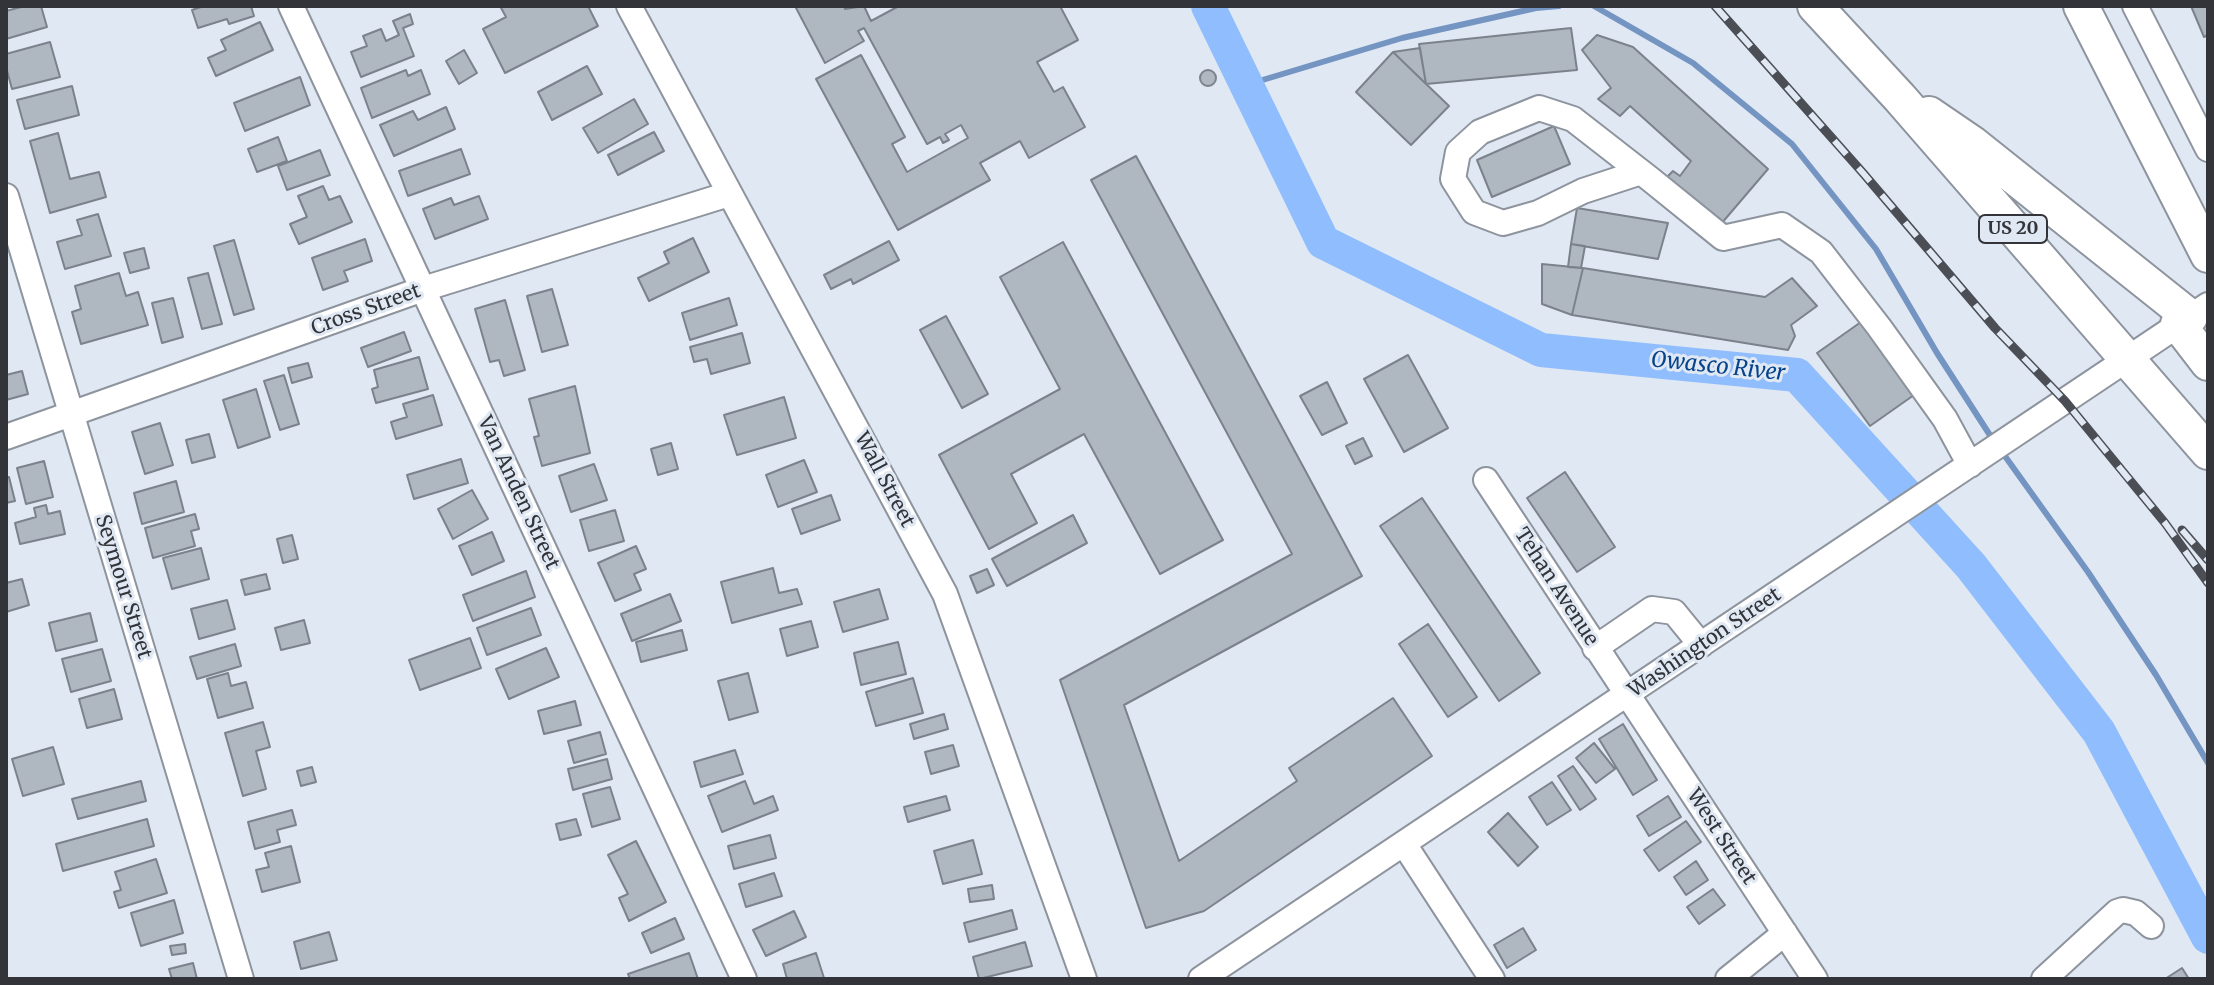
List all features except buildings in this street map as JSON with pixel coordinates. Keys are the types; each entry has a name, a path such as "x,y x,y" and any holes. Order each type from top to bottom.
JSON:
{"highway":[{"name":"US 20","path":"1815,6 1900,98 2208,452"},
{"path":"2081,6 2208,255"},
{"path":"1900,98 1940,120 1973,144 2192,315 2208,363"}],"street":[{"name":"Van Anden Street","path":"291,6 744,979"},
{"name":"Wall Street","path":"629,6 945,594 1084,979"},
{"path":"2135,6 2208,149"},
{"path":"1641,172 1583,191 1538,213 1503,223 1474,212 1453,179 1458,152 1480,132 1539,108 1573,119 1641,172 1723,238 1782,225 1821,252 1977,460"},
{"name":"Cross Street","path":"6,437 423,289 729,194"},
{"name":"Seymour Street","path":"6,196 241,979"},
{"name":"Washington Street","path":"1201,979 2192,315"},
{"name":"Tehan Avenue","path":"1486,480 1628,695"},
{"path":"1595,648 1652,609 1674,612 1701,645"},
{"name":"West Street","path":"1628,695 1815,979"},
{"path":"1404,844 1492,979"},
{"path":"2044,979 2117,912 2136,913 2151,926"},
{"path":"1728,979 1785,933"}],"waterway":[{"name":"Owasco River","path":"1208,6 1323,242 1541,350 1797,375 1971,566 2099,732 2208,937"},
{"path":"1246,85 1402,38 1536,8 1559,6"},
{"path":"1594,6 1693,63 1792,144 1876,249 1995,443"},
{"path":"2002,452 2088,572 2156,675 2208,763"}],"railway":[{"path":"1715,6 1995,328 2065,401 2165,523 2208,583"},
{"path":"2182,530 2208,560"}]}
